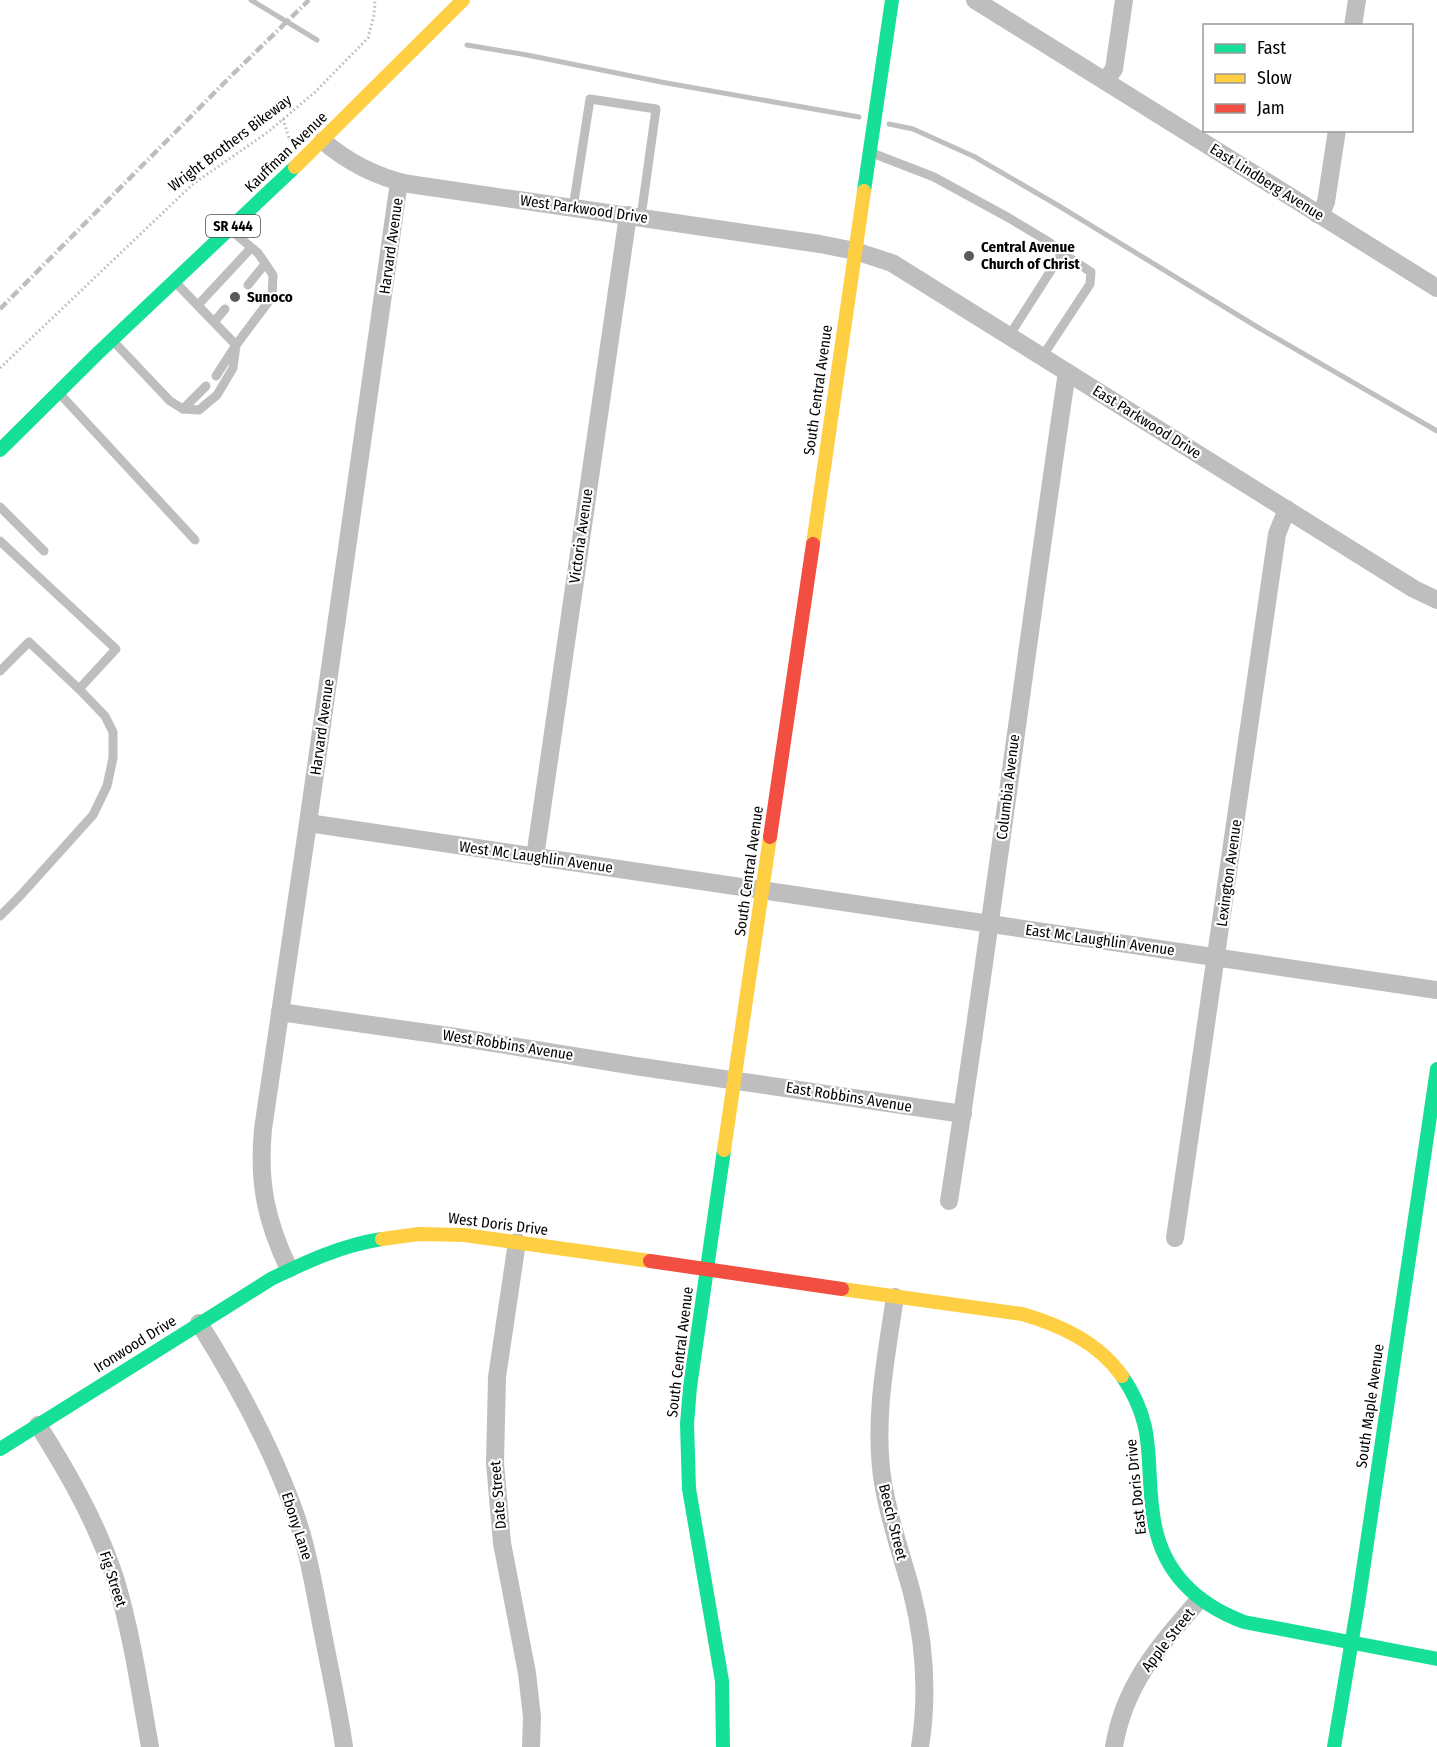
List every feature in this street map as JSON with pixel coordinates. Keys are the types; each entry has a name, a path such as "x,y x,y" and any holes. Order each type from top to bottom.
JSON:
{"street":[{"name":"Kauffman Avenue","path":"0,450 112,340 323,141 464,0"},
{"name":"South Central Avenue","path":"723,1747 722,1681 693,1521 687,1461 690,1388 892,0"},
{"name":"East Lindberg Avenue","path":"975,0 1437,288"},
{"path":"1105,81 1114,69 1124,0"},
{"path":"1353,24 1357,0"},
{"path":"1317,214 1326,202 1337,132"},
{"name":"West Parkwood Drive","path":"323,141 358,167 399,182 855,251"},
{"name":"Harvard Avenue","path":"289,1269 274,1239 266,1209 261,1180 263,1130 399,182"},
{"name":"Victoria Avenue","path":"535,858 634,216"},
{"name":"East Parkwood Drive","path":"855,251 892,263 1414,589 1437,600"},
{"name":"Columbia Avenue","path":"949,1201 1067,372"},
{"name":"Lexington Avenue","path":"1175,1238 1277,534 1287,509"},
{"name":"West Mc Laughlin Avenue","path":"308,824 763,891"},
{"name":"East Mc Laughlin Avenue","path":"763,891 1437,990"},
{"name":"West Robbins Avenue","path":"280,1012 735,1079"},
{"name":"South Maple Avenue","path":"1334,1747 1437,1069"},
{"name":"East Robbins Avenue","path":"735,1079 963,1114"},
{"name":"West Doris Drive","path":"289,1269 342,1247 398,1235 443,1233 706,1269"},
{"name":"Date Street","path":"517,1242 497,1377 495,1463 502,1543 527,1673 532,1717 531,1747"},
{"name":"Ironwood Drive","path":"0,1449 289,1269"},
{"name":"East Doris Drive","path":"706,1269 1043,1319 1078,1335 1107,1357 1131,1389 1145,1422 1150,1459 1152,1507 1160,1547 1175,1575 1199,1600 1230,1618 1244,1623 1437,1659"},
{"name":"Beech Street","path":"895,1297 880,1401 879,1455 886,1503 919,1627 925,1692 924,1725 920,1747"},
{"name":"Ebony Lane","path":"199,1323 231,1374 255,1419 296,1518 308,1557 344,1747"},
{"name":"Fig Street","path":"38,1425 95,1526 115,1579 128,1624 150,1747"},
{"name":"Apple Street","path":"1114,1747 1121,1715 1143,1668 1199,1600"}],"lane":[{"path":"573,208 590,99 656,110 634,216"},
{"path":"869,152 934,177 1009,218 1091,272 1089,284 1042,357"},
{"path":"216,376 272,297 273,275 251,248 230,229"},
{"path":"198,305 251,248"},
{"path":"1009,336 1062,253"},
{"path":"248,285 265,264"},
{"path":"112,340 170,401 183,409 199,410 217,395 234,368 236,345 174,281"},
{"path":"214,321 225,309"},
{"path":"183,409 206,386"},
{"path":"58,393 195,540"},
{"path":"0,507 44,551"},
{"path":"0,541 116,649 79,689"},
{"path":"0,671 29,642 105,716 112,732 113,758 108,786 93,815 0,916"}],"path":[{"name":"Wright Brothers Bikeway","path":"0,368 193,184 268,132 315,92 368,38 375,0"}],"waterway":[{"path":"251,0 317,40"},
{"path":"467,45 859,117"},
{"path":"889,124 913,129 973,156 1259,328 1437,431"}],"railway":[{"path":"0,309 309,0"}],"traffic: fast":[{"path":"864,191 892,0"},
{"path":"0,450 98,353 295,167"},
{"path":"1334,1747 1358,1604 1437,1069"},
{"path":"723,1747 722,1681 689,1489 687,1424 690,1387 724,1150"},
{"path":"0,1449 271,1279 311,1260 382,1239"},
{"path":"1122,1376 1142,1414 1148,1450 1152,1505 1160,1543 1167,1559 1186,1586 1213,1607 1244,1622 1437,1659"}],"traffic: slow":[{"path":"295,167 463,0"},
{"path":"813,544 864,191"},
{"path":"724,1150 770,837"},
{"path":"382,1239 419,1234 464,1235 650,1261"},
{"path":"842,1289 1022,1314 1064,1329 1090,1344 1122,1376"}],"traffic: jam":[{"path":"770,837 813,544"},
{"path":"650,1261 842,1289"}],"place":[{"name":"Central Avenue Church of Christ","path":"969,256"},
{"name":"Sunoco","path":"235,297"}]}
